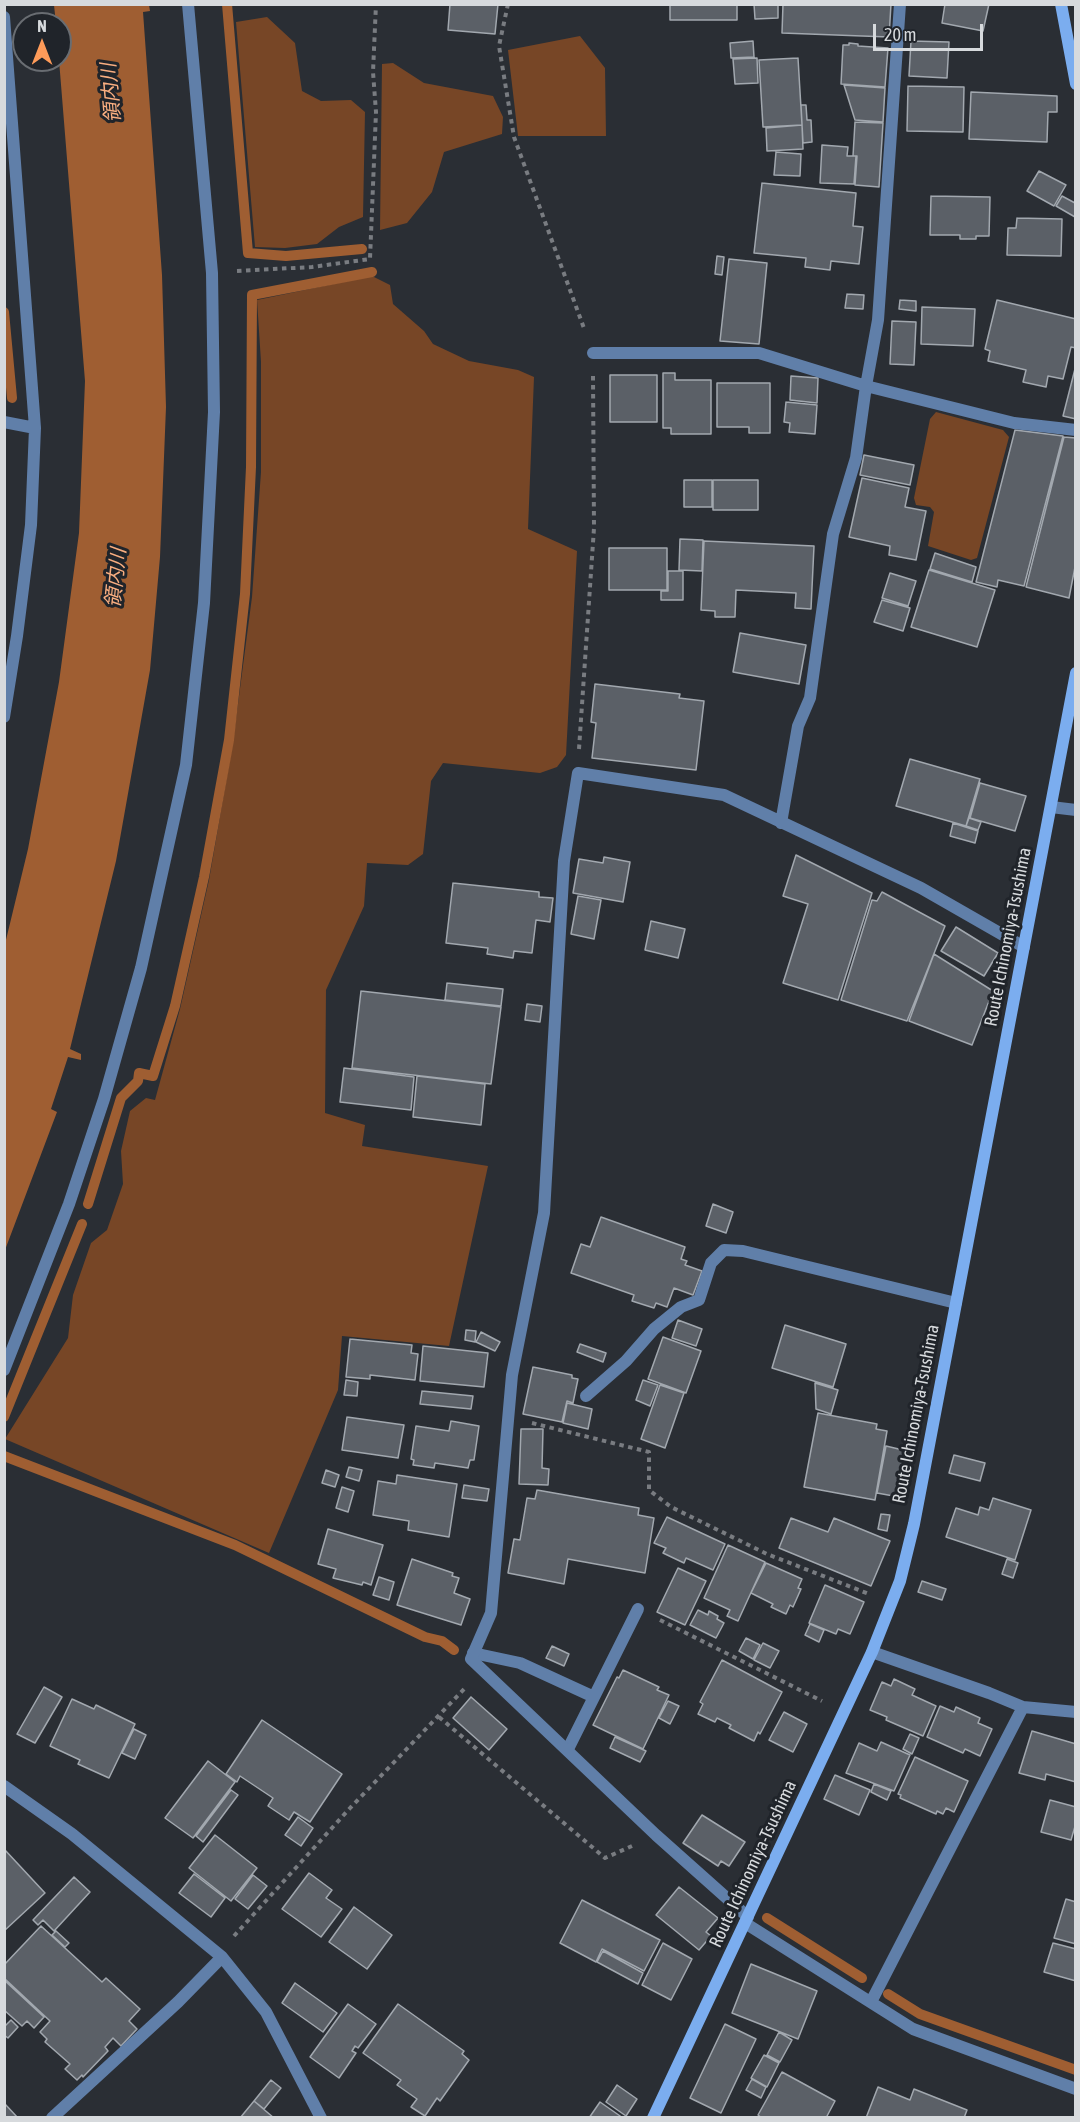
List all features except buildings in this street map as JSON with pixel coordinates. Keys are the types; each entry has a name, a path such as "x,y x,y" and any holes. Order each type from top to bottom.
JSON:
{"main road":[{"path":"1061,4 1071,37 1076,84"},
{"name":"Route Ichinomiya-Tsushima","path":"653,2118 872,1652 900,1581 914,1524 1076,673"}],"street":[{"path":"4,1370 69,1204 104,1099 141,968 186,765 204,603 214,412 212,273 188,4"},
{"path":"781,823 798,726 810,698 833,534 856,458 878,320 900,4"},
{"path":"4,18 35,428 31,525 4,717"},
{"path":"593,353 759,353 866,386 1014,423 1076,430"},
{"path":"4,422 35,428"},
{"path":"474,1658 491,1613 512,1375 544,1213 564,861 578,773 724,795 921,888 1024,947"},
{"path":"1051,807 1076,810"},
{"path":"586,1396 626,1361 654,1329 681,1307 699,1300 711,1263 724,1250 754,1254 956,1303"},
{"path":"568,1749 638,1609"},
{"path":"872,1652 1023,1707 1075,1711"},
{"path":"474,1658 520,1663 594,1697"},
{"path":"474,1658 747,1920 914,2029 1076,2089"},
{"path":"871,2002 1023,1707"},
{"path":"4,1786 72,1834 222,1957 266,2012 321,2118"},
{"path":"52,2118 152,2026 222,1957"}],"path":[{"path":"212,273 312,267 370,259 376,112 373,72 376,4"},
{"path":"508,4 499,46 514,137 593,353 594,528 578,773"},
{"path":"508,1417 649,1452 649,1490 671,1507 767,1554 891,1603"},
{"path":"638,1609 844,1712"},
{"path":"222,1957 242,1927 351,1807 466,1689 474,1658"},
{"path":"439,1717 605,1858 656,1835"}],"shaded area":[{"path":"267,17 295,43 302,91 321,101 351,100 365,112 363,217 339,227 317,244 285,248 255,247 236,22"},
{"path":"580,36 605,68 606,136 518,136 508,50"},
{"path":"393,63 424,83 493,96 503,117 502,134 444,152 432,192 407,223 380,230 382,64"},
{"path":"372,276 390,285 393,304 424,331 433,344 469,361 518,370 534,377 528,529 577,551 566,755 557,767 540,773 443,763 431,781 423,854 408,865 367,863 364,906 326,990 325,1113 365,1125 362,1146 488,1166 449,1346 342,1336 338,1390 269,1553 5,1439 68,1338 73,1295 91,1243 107,1230 123,1184 121,1151 130,1111 146,1098 155,1100 180,1009 209,880 233,742 252,597 261,472 261,362 257,300"},
{"path":"936,412 1003,430 1009,437 977,558 971,560 928,546 934,512 930,507 916,505 914,498 930,419"}],"water":[{"name":"領内川","path":"54,5 149,5 150,11 143,12 162,275 166,407 160,557 150,670 116,861 70,1049 81,1054 81,1060 68,1057 51,1109 57,1112 5,1250 5,944 28,849 59,682 79,533 85,381 60,72 72,72 72,12 55,12"}],"waterway":[{"path":"227,4 248,253 286,256 362,249"},
{"path":"88,1204 121,1098 138,1081 139,1073 153,1076 175,1006 204,877 229,740 245,594 251,467 252,295 372,272"},
{"path":"4,312 12,398"},
{"path":"4,1417 82,1224"},
{"path":"4,1456 235,1545 425,1637 442,1641 454,1650"},
{"path":"767,1918 862,1978"},
{"path":"888,1994 920,2014 1076,2070"}]}
